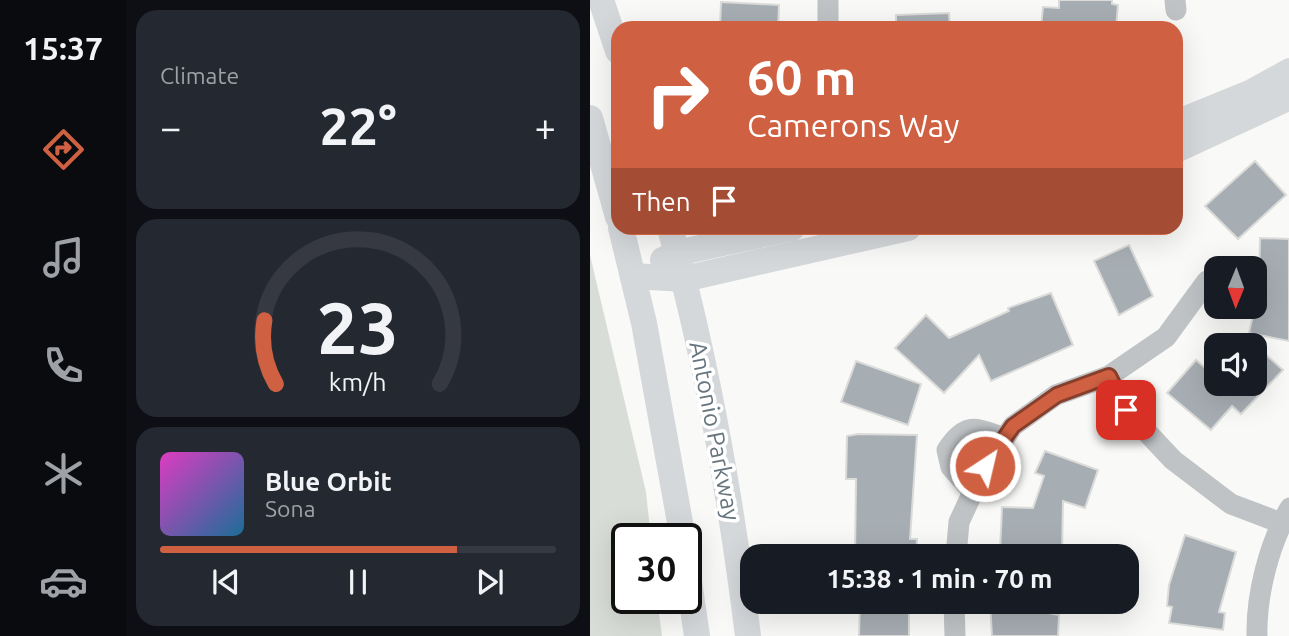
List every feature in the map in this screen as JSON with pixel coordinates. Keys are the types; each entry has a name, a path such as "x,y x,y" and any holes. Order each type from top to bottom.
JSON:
{"main road":[{"path":"601,0 611,30"},
{"path":"1183,119 1252,92 1289,72"},
{"path":"1183,147 1289,97"},
{"path":"590,118 611,192"},
{"name":"Antonio Parkway","path":"623,235 680,523"},
{"path":"633,276 674,240 723,235"},
{"path":"633,276 684,279 877,235"},
{"name":"Antonio Parkway","path":"674,240 720,447 748,636"},
{"path":"694,614 697,636"}],"street":[{"path":"828,0 828,21"},
{"path":"957,544 959,522 985,466 1013,426 1057,395 1109,376 1166,337 1204,286"},
{"path":"1109,376 1126,410 1173,460 1231,504 1285,516 1256,611 1257,636"},
{"path":"973,492 951,467 947,450 958,433 973,428 1005,438"},
{"path":"954,614 955,636"}],"shaded area":[{"path":"590,255 646,492 649,523 611,523 611,614 659,614 662,636 590,636"}],"building":[{"path":"1059,0 1112,0 1112,4 1118,5 1117,21 1042,21 1043,7 1059,8"},
{"path":"721,2 779,5 778,21 720,21"},
{"path":"949,13 950,21 896,21 896,15"},
{"path":"1255,161 1286,195 1238,239 1205,206"},
{"path":"1260,238 1289,239 1289,341 1267,337 1267,333 1249,333 1252,319 1267,319 1267,256 1260,256"},
{"path":"1129,245 1153,296 1119,315 1094,261"},
{"path":"1051,293 1073,345 991,381 979,355 944,393 895,348 926,315 949,338 1009,311 1008,308"},
{"path":"1267,356 1283,370 1267,387"},
{"path":"1196,360 1204,367 1204,396 1258,396 1241,414 1232,406 1211,430 1167,393"},
{"path":"856,361 921,384 908,425 841,402"},
{"path":"917,435 910,539 917,539 917,544 855,544 856,479 846,479 847,436"},
{"path":"1045,451 1098,470 1085,508 1063,501 1062,544 1000,544 1002,507 1033,508 1044,476 1035,473"},
{"path":"1185,535 1236,552 1219,612 1225,613 1223,630 1169,623 1172,607 1167,606 1169,585"},
{"path":"860,614 909,614 909,636 859,636"},
{"path":"991,614 1059,615 1058,636 992,636"}],"route":[{"path":"985,466 1013,426 1057,395 1109,376 1126,410"}]}
